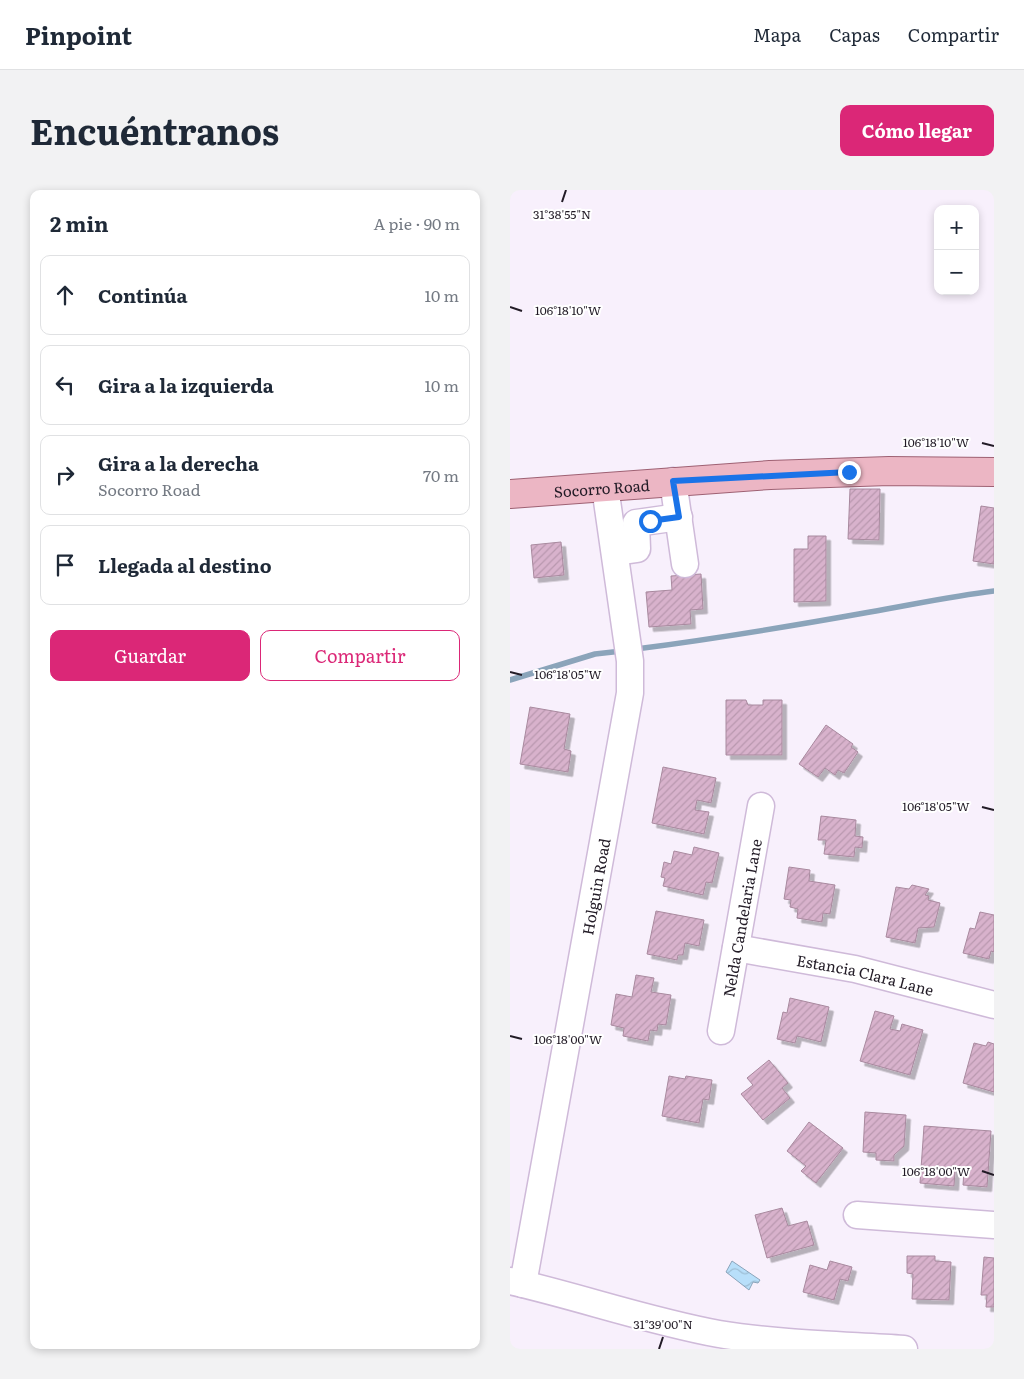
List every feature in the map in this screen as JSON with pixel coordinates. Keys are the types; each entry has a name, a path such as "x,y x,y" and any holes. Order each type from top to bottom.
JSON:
{"main road":[{"name":"Socorro Road","path":"510,494 673,481 888,471 994,472"}],"street":[{"path":"673,481 686,564"},
{"name":"Holguin Road","path":"516,1283 630,693 631,673 627,635 605,487"},
{"path":"616,552 637,549 636,523 679,517"},
{"name":"Nelda Candelaria Lane","path":"721,1031 761,806"},
{"name":"Estancia Clara Lane","path":"736,948 855,969 994,1005"},
{"path":"857,1215 994,1225"},
{"path":"516,1283 662,1322 720,1334 770,1341 904,1349"}],"water":[{"path":"732,1261 760,1280 758,1283 753,1282 749,1290 726,1272"}],"building":[{"path":"850,489 880,489 879,540 848,539"},
{"path":"981,506 994,508 994,564 973,561"},
{"path":"808,536 826,536 826,601 794,602 794,549 808,549"},
{"path":"561,542 564,575 534,578 531,545"},
{"path":"701,574 703,609 690,610 691,624 649,627 646,592 672,590 671,576"},
{"path":"726,700 746,700 748,705 763,705 763,700 782,700 782,755 726,755"},
{"path":"530,707 570,714 564,749 571,751 568,772 520,764"},
{"path":"826,725 853,744 851,747 858,752 844,773 838,770 835,775 825,768 818,777 799,764"},
{"path":"663,767 716,778 711,803 697,800 695,810 709,812 704,834 652,823"},
{"path":"821,816 856,820 855,836 863,837 862,848 855,847 854,857 824,854 826,840 818,840"},
{"path":"694,847 719,853 712,883 706,882 703,895 663,886 665,878 661,877 664,862 671,864 674,851 692,855"},
{"path":"789,867 810,870 809,881 835,885 830,914 823,913 822,922 797,918 798,909 790,907 791,900 784,899"},
{"path":"912,885 929,889 925,895 929,896 928,900 940,903 934,927 918,928 915,943 886,937 896,887 909,889"},
{"path":"656,911 704,920 699,946 685,943 683,955 678,955 677,960 647,954"},
{"path":"980,912 994,915 994,952 991,951 989,959 963,953 970,928 975,929"},
{"path":"636,975 654,978 651,992 671,995 666,1025 658,1024 657,1031 650,1030 648,1041 623,1036 624,1028 611,1025 616,994 632,997"},
{"path":"790,998 829,1007 821,1042 797,1036 795,1043 777,1039 783,1012 787,1013"},
{"path":"875,1011 894,1016 890,1029 900,1031 902,1024 923,1030 910,1075 860,1061"},
{"path":"988,1042 994,1044 994,1092 963,1083 974,1043 986,1046"},
{"path":"769,1060 788,1083 782,1088 790,1098 763,1120 741,1094 753,1085 747,1078"},
{"path":"669,1076 685,1079 686,1076 712,1080 709,1100 703,1099 699,1123 662,1116"},
{"path":"865,1112 906,1115 904,1146 894,1155 894,1161 876,1160 876,1153 863,1152"},
{"path":"809,1122 843,1148 816,1183 801,1171 806,1166 787,1151"},
{"path":"924,1126 991,1131 987,1187 963,1185 964,1171 955,1170 954,1186 920,1183"},
{"path":"782,1208 788,1226 807,1221 814,1245 767,1258 755,1215"},
{"path":"907,1256 935,1256 935,1261 951,1262 949,1300 912,1299 913,1274 907,1273"},
{"path":"984,1257 994,1258 994,1307 986,1307 987,1295 981,1295"},
{"path":"830,1261 852,1267 848,1281 840,1279 834,1300 803,1292 810,1265 827,1270"}],"waterway":[{"path":"636,649 753,632 994,591"},
{"path":"510,680 595,654 622,651"}],"route":[{"path":"650,521 679,517 673,481 849,472"}]}
